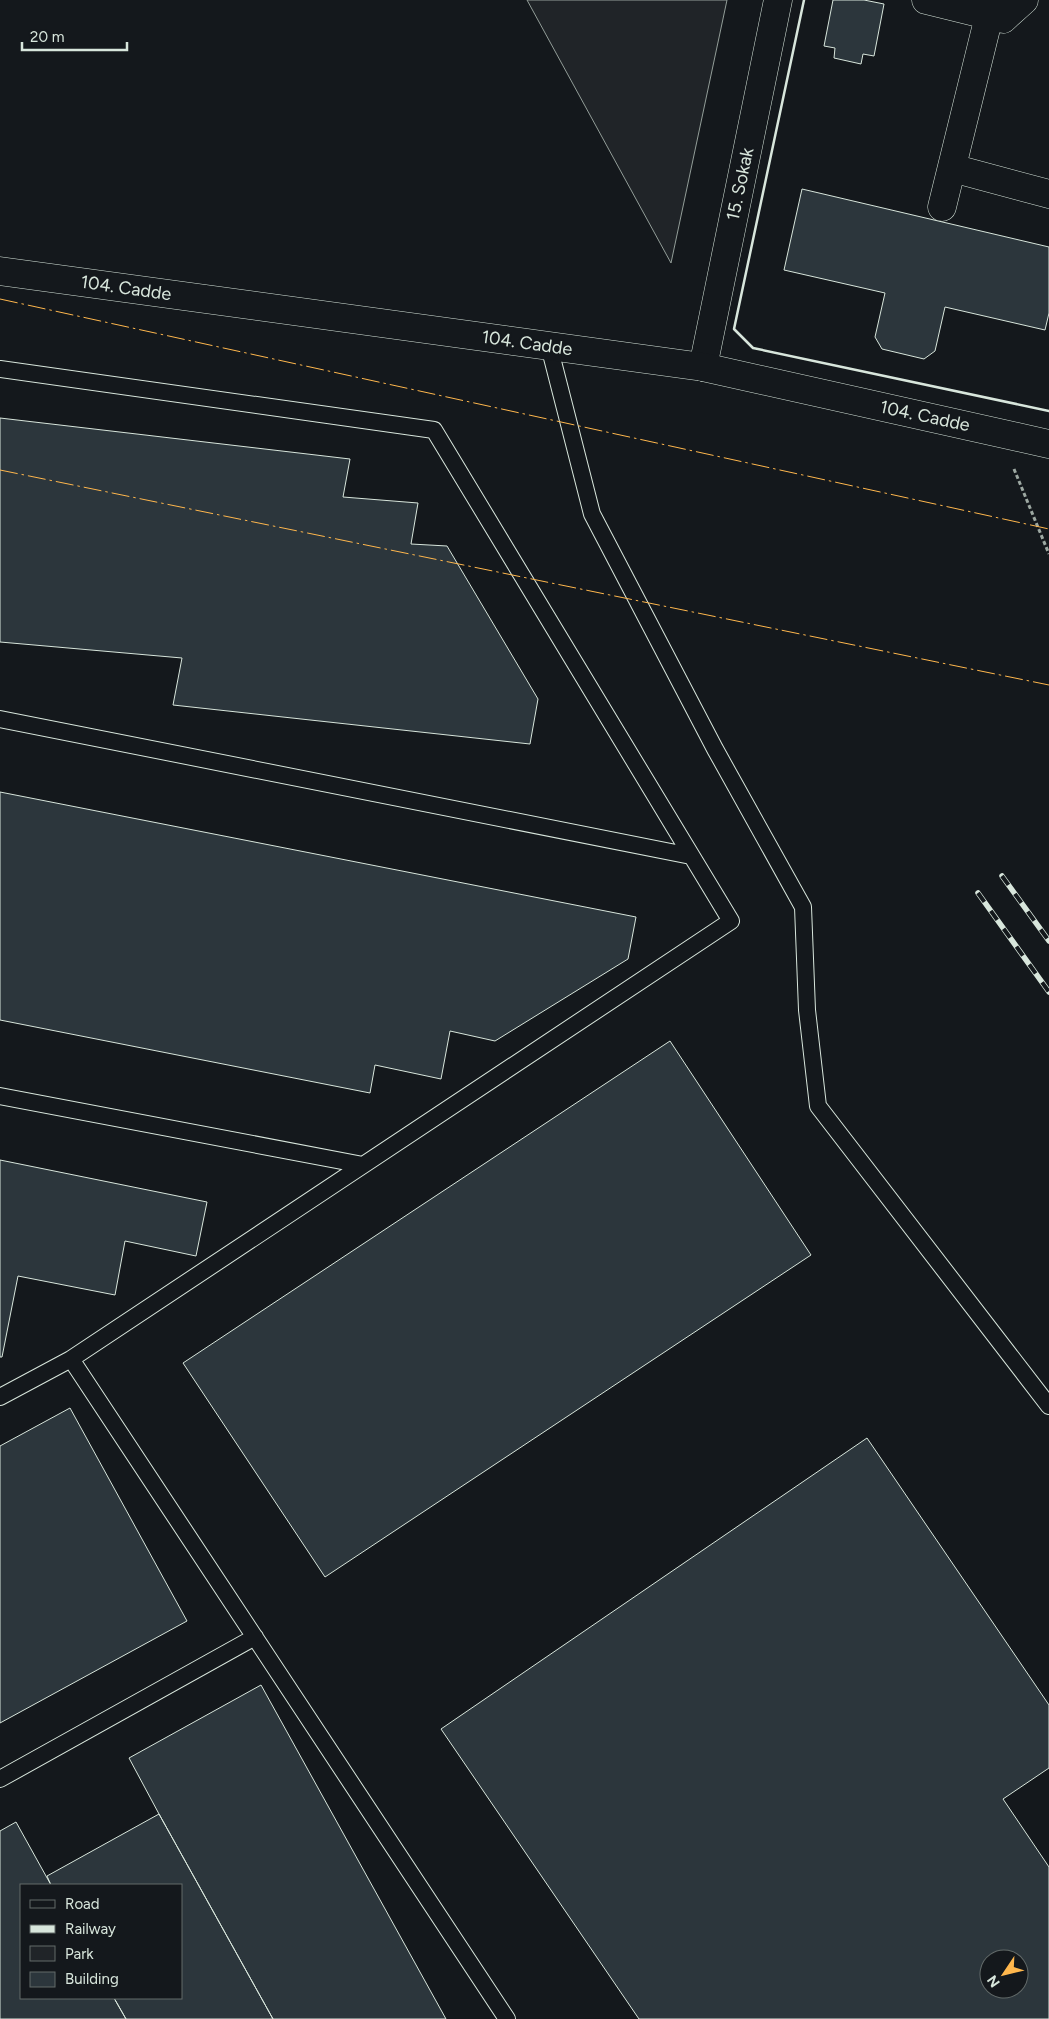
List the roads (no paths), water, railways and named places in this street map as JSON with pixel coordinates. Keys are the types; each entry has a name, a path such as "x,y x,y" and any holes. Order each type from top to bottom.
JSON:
{"street":[{"name":"15. Sokak","path":"703,367 778,0"},
{"path":"926,0 992,8 1003,19 1024,0"},
{"path":"942,207 992,8"},
{"path":"952,168 1049,194"},
{"name":"104. Cadde","path":"0,271 703,367 1049,444"}],"lane":[{"path":"548,346 592,514 715,749 803,907 807,1010 818,1106 1049,1406"},
{"path":"0,370 434,430 731,921 71,1359 0,1397"},
{"path":"0,719 691,856"},
{"path":"0,1096 363,1165"},
{"path":"71,1359 507,2019"},
{"path":"0,1779 255,1637"}],"railway":[{"path":"1002,876 1049,941"},
{"path":"978,893 1049,992"}]}
